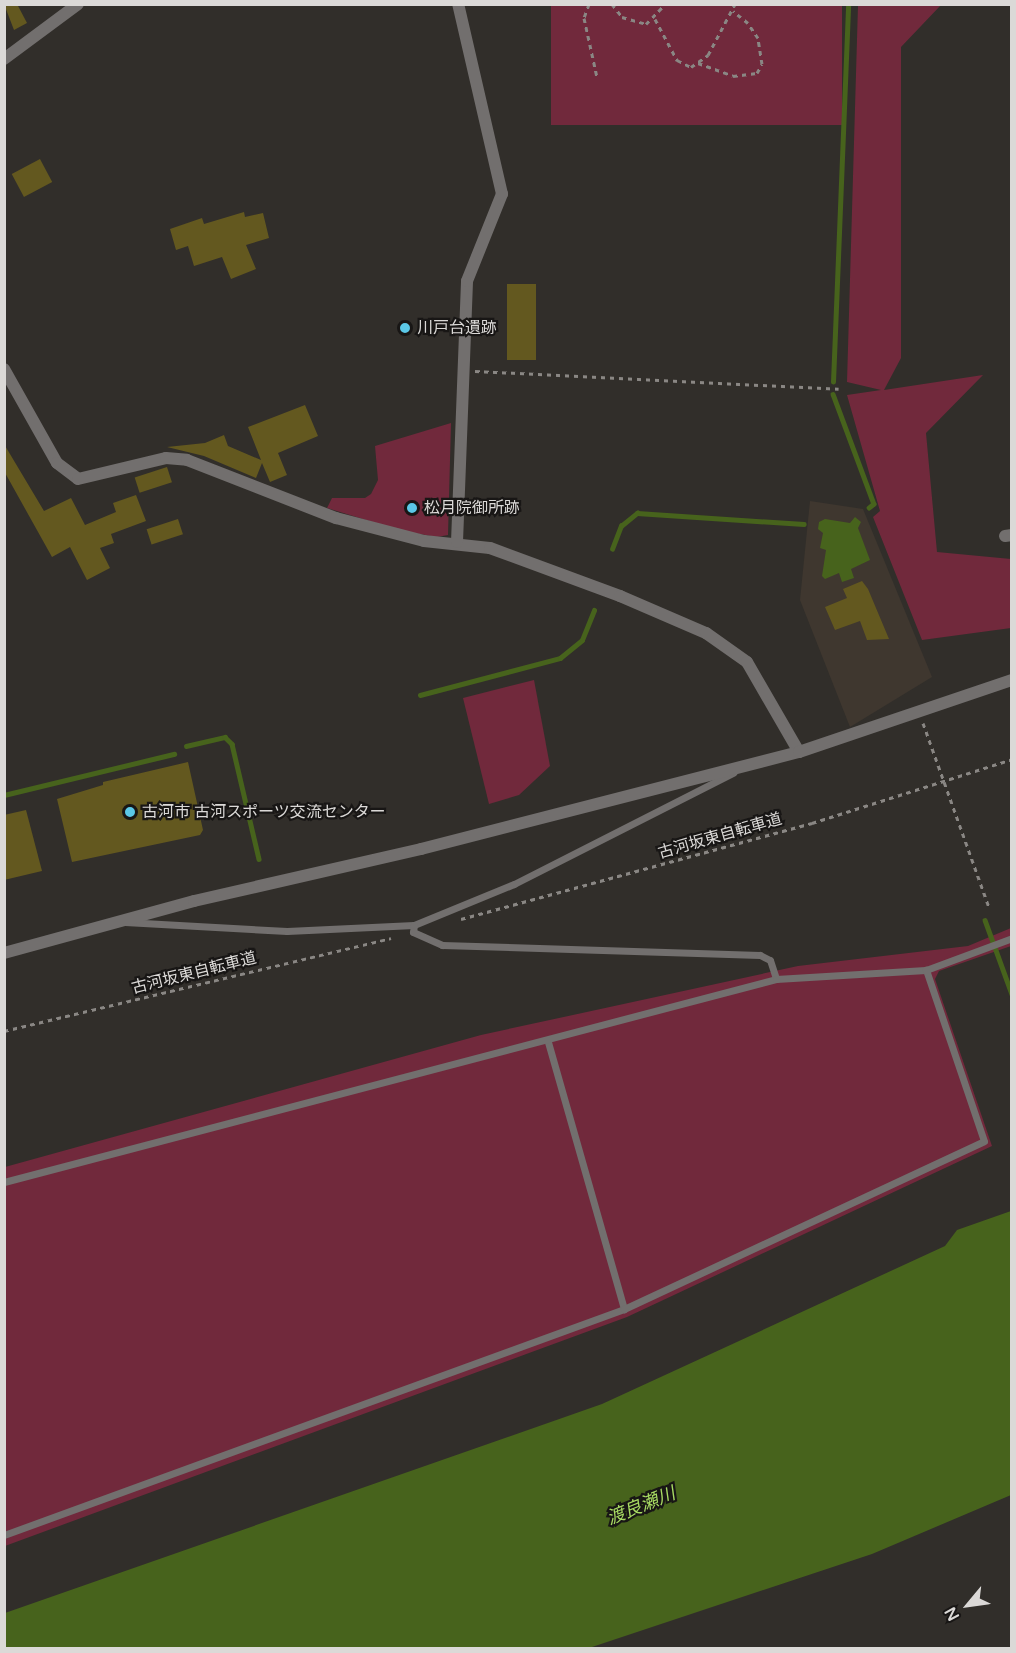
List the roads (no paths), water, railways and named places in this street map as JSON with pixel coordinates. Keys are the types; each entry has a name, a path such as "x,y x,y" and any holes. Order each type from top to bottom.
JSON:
{"street":[{"path":"4,59 78,4"},
{"path":"458,4 502,194 469,273 462,371 458,542"},
{"path":"4,369 57,463 78,478 166,458 187,460 336,518 424,541 458,542 490,548 620,596 729,647 760,680 799,752"},
{"path":"4,953 117,921 799,752 1011,680"}],"lane":[{"path":"117,921 287,931 414,925 514,884 754,764"},
{"path":"414,925 413,932 442,945 760,955 770,960 776,979"},
{"path":"4,1182 548,1042 776,979 926,970 1011,938"},
{"path":"4,1535 624,1309 984,1141 926,970"},
{"path":"548,1042 624,1309"}],"water":[{"path":"855,517 861,522 858,528 870,560 851,569 854,578 842,582 839,573 825,579 822,576 826,550 820,548 823,533 818,529 819,522 825,519 850,523"},
{"name":"渡良瀬川","path":"1011,1211 1011,1495 872,1554 589,1648 5,1648 5,1613 602,1404 945,1246 957,1230"}],"waterway":[{"path":"833,382 848,4"},
{"path":"833,394 874,504 869,508"},
{"path":"612,549 621,526 637,513 804,524"},
{"path":"420,695 560,658 582,640 594,610"},
{"path":"186,746 225,737 232,744 259,859"},
{"path":"4,795 174,754"},
{"path":"985,920 1012,994"}],"place":[{"name":"川戸台遺跡","path":"405,328"},
{"name":"松月院御所跡","path":"412,508"},
{"name":"古河市 古河スポーツ交流センター","path":"130,812"}]}
